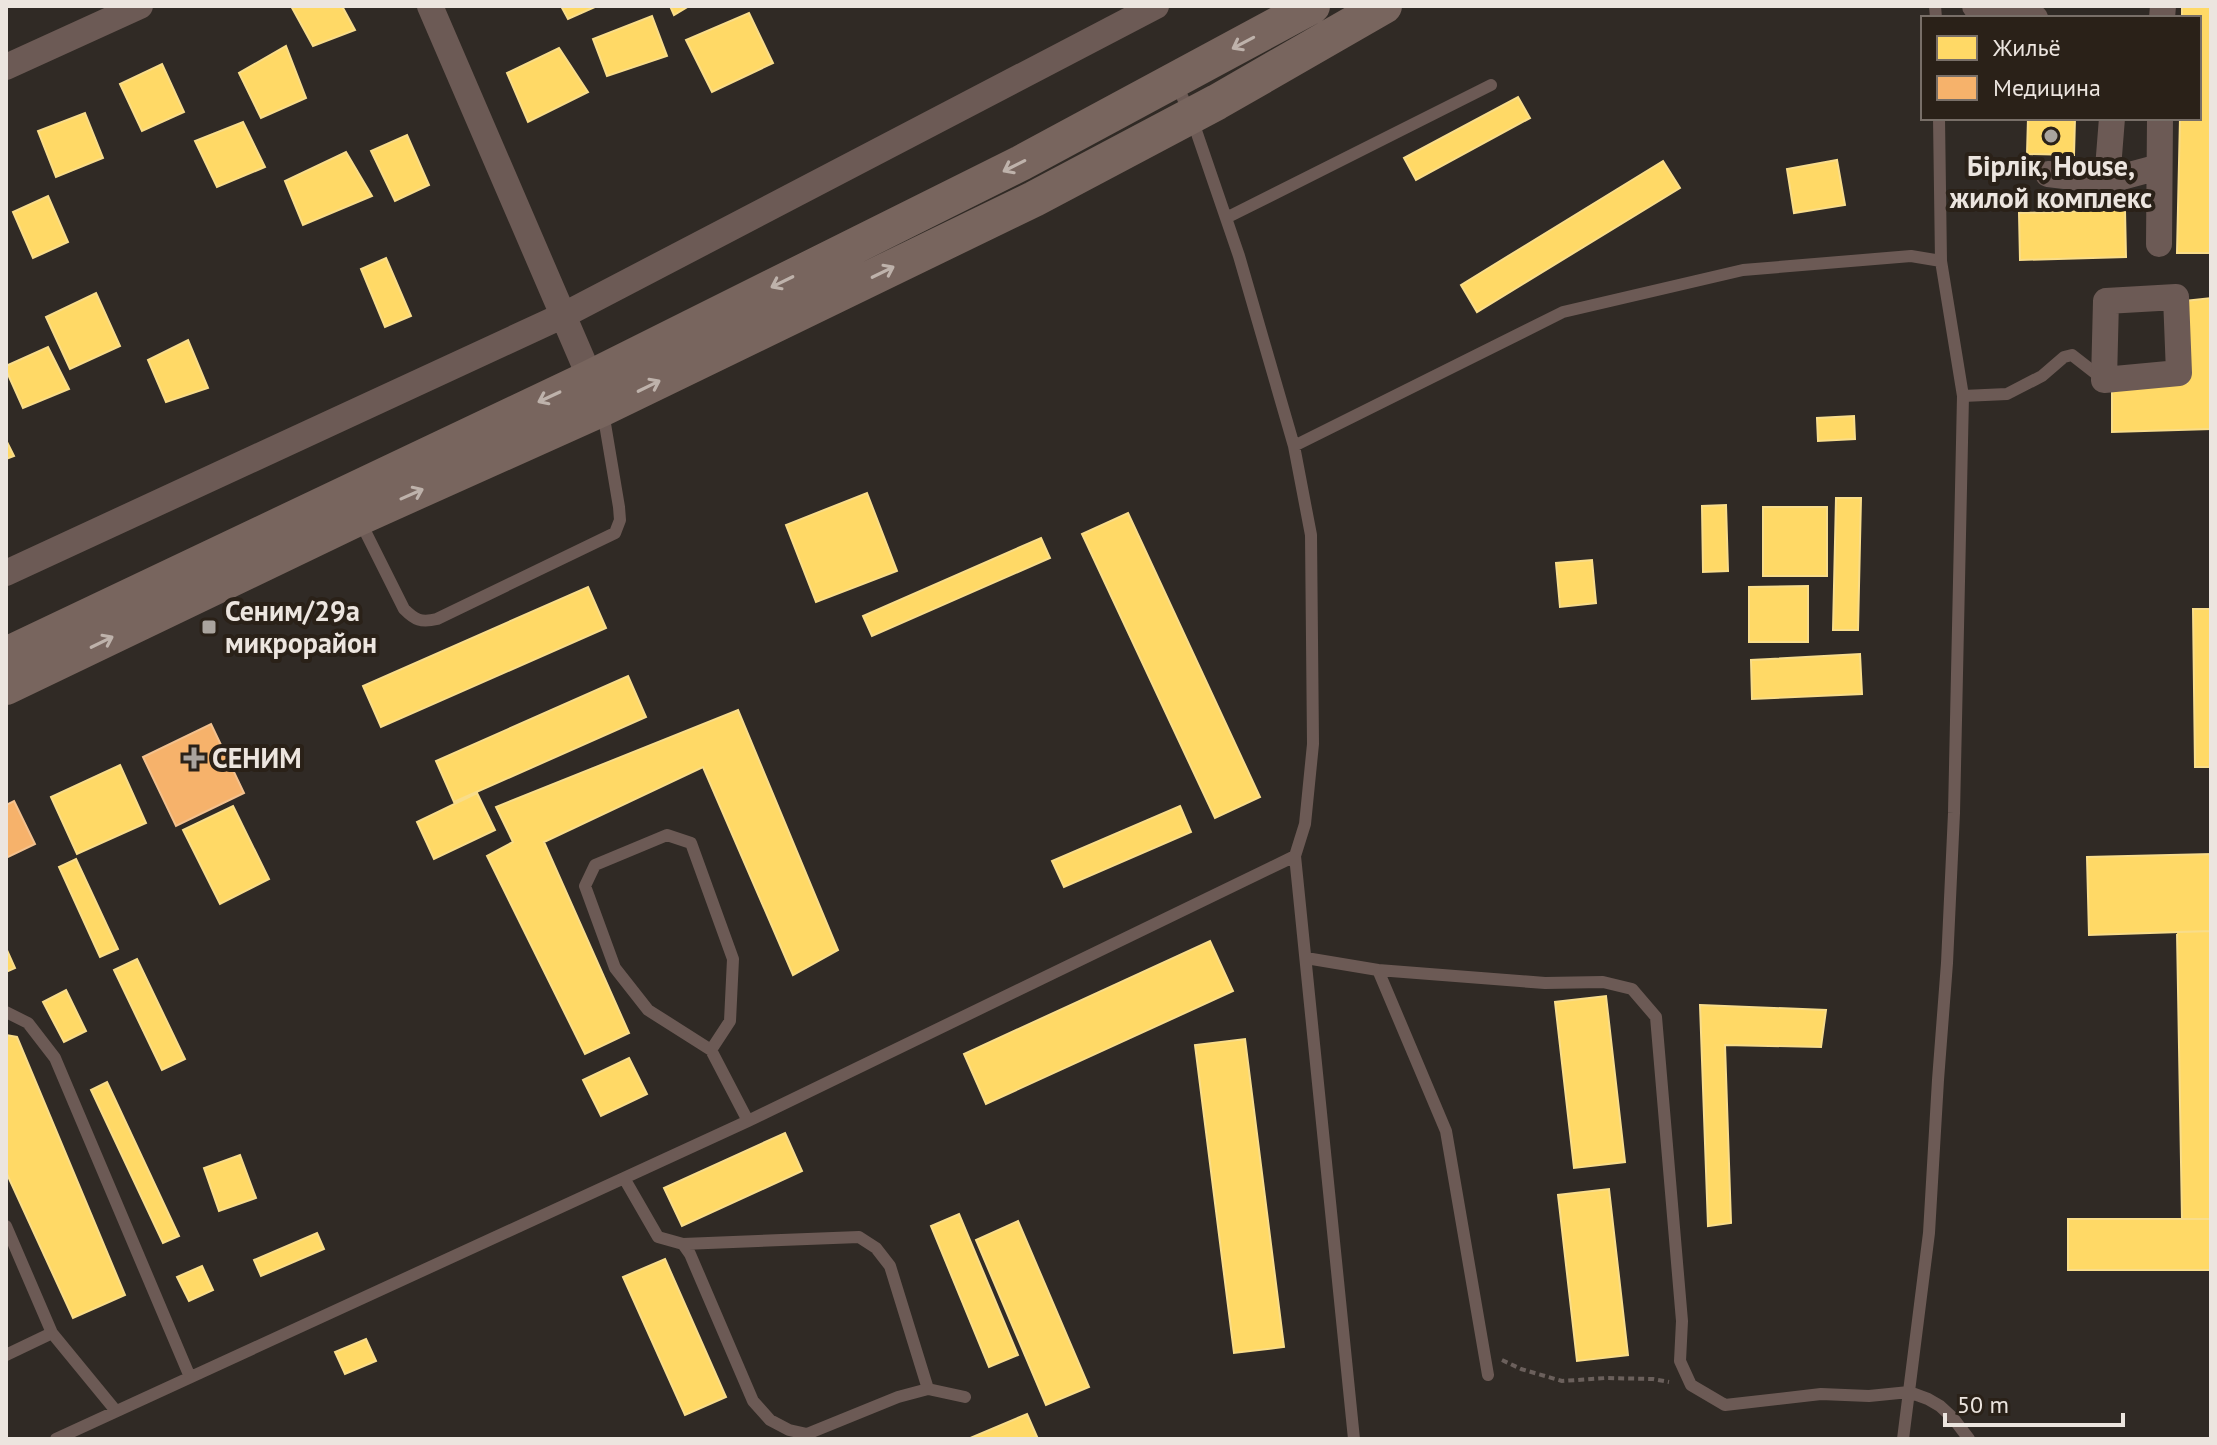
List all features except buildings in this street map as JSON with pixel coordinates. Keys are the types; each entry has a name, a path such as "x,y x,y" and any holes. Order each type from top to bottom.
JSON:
{"main road":[{"path":"30,655 358,518 596,393 1312,6"},
{"path":"6,687 30,655 596,393 1034,199 1191,116 1384,6"}],"street":[{"path":"6,67 140,6"},
{"path":"430,6 596,393"},
{"path":"6,573 564,315 1156,6"},
{"path":"1975,6 1999,8 2028,16"},
{"path":"2107,181 2112,120"},
{"path":"2159,244 2160,120"},
{"path":"2048,174 2107,181 2159,167"}],"lane":[{"path":"1174,80 1191,116 1228,217 1294,446 1311,535 1313,744 1305,824 1295,856 1354,1439"},
{"path":"1228,217 1491,85"},
{"path":"1907,1438 1909,1392 1929,1233 1954,813 1963,396 1941,261 1939,120"},
{"path":"1294,446 1563,312 1743,270 1911,256 1941,261"},
{"path":"1963,396 2007,394 2042,376 2064,357 2072,355 2104,380"},
{"path":"358,518 404,609 414,619 425,622 615,533 620,520 619,507 596,393"},
{"path":"711,1050 730,1021 733,959 691,843 667,835 595,865 585,886 615,968 648,1010 711,1050 748,1121"},
{"path":"56,1439 748,1121 1295,856"},
{"path":"1306,958 1378,970 1545,983 1603,982 1632,989 1656,1017 1682,1321 1680,1361 1691,1385 1725,1405 1821,1394 1869,1396 1909,1392 1940,1406 1969,1439"},
{"path":"1378,970 1446,1131 1488,1375"},
{"path":"6,1012 28,1023 55,1058 190,1377"},
{"path":"624,1178 658,1237 683,1244 859,1237 876,1248 890,1266 928,1389"},
{"path":"6,1226 52,1333 116,1411"},
{"path":"683,1244 753,1401 770,1420 789,1430 807,1434 898,1397 928,1389 965,1397"},
{"path":"6,1355 52,1333"}],"path":[{"path":"1485,1353 1521,1369 1562,1381 1653,1379 1691,1385"}],"place":[{"name":"Бірлік, House, жилой комплекс","path":"2051,136"},
{"name":"Сеним/29а микрорайон","path":"209,627"},
{"name":"СЕНИМ","path":"194,758"}]}
